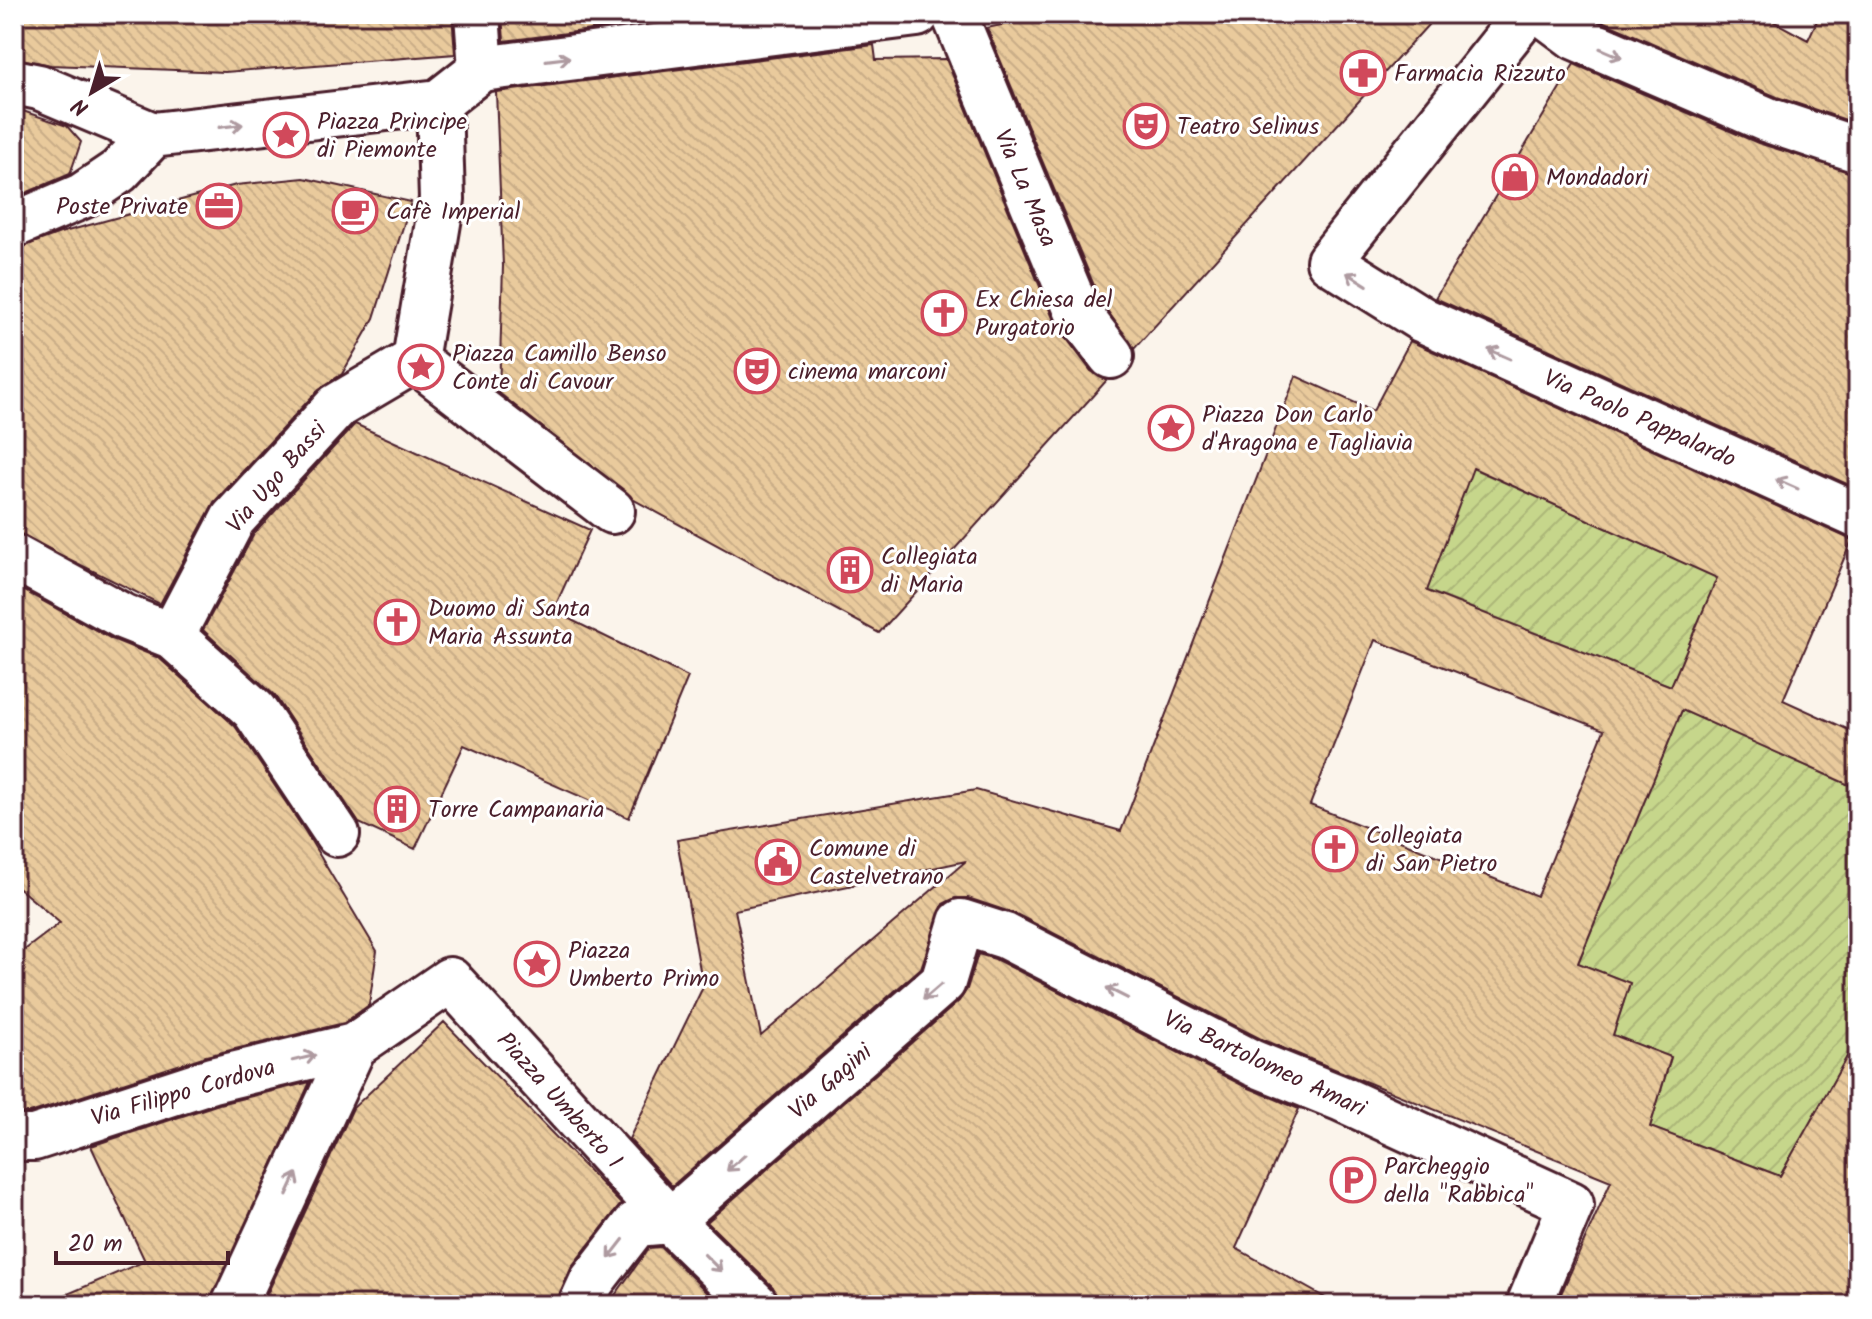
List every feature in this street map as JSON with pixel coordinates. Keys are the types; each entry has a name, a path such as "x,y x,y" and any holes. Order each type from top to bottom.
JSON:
{"street":[{"path":"477,14 481,69"},
{"path":"26,85 153,135 439,102 481,69 917,14"},
{"name":"Via La Masa","path":"954,14 1078,313 1111,356"},
{"name":"Via Paolo Pappalardo","path":"1526,14 1329,261 1423,320 1858,516"},
{"path":"1544,14 1575,37 1768,120 1858,150"},
{"path":"439,102 442,199 415,360 612,511"},
{"path":"14,225 82,196 119,171 153,135"},
{"name":"Via Ugo Bassi","path":"172,636 233,519 337,406 415,360"},
{"path":"14,557 124,617 172,636 254,710 337,834"},
{"name":"Via Bartolomeo Amari","path":"961,922 1005,936 1253,1063 1340,1098 1571,1204 1529,1305"},
{"name":"Via Gagini","path":"670,1221 943,982 961,922"},
{"name":"Piazza Umberto I","path":"354,1046 450,980 670,1221 756,1305"},
{"path":"234,1305 354,1046"},
{"name":"Via Filippo Cordova","path":"14,1138 34,1138 212,1080 354,1046"},
{"path":"581,1305 592,1281 636,1224 670,1221"}],"green space":[{"path":"1472,468 1671,557 1745,536 1671,686 1426,590"},
{"path":"1682,710 1858,789 1858,1037 1780,1176 1650,1127 1671,1057 1613,1035 1630,983 1578,963"}],"building":[{"path":"14,14 452,14 455,54 225,72 51,65 14,58"},
{"path":"502,14 717,14 504,41"},
{"path":"1053,14 1438,14 1134,349 1100,300 987,28"},
{"path":"1603,14 1760,14 1808,40 1820,14 1858,14 1858,124 1777,97 1599,20"},
{"path":"874,45 876,60 946,59 1055,323 1091,371 1107,380 879,633 634,500 499,393 503,266 496,92"},
{"path":"1574,64 1758,143 1858,174 1858,489 1435,298"},
{"path":"14,108 67,126 81,142 70,174 14,198"},
{"path":"304,178 411,202 374,318 342,374 319,389 214,502 160,604 14,532 14,250 60,233 236,185"},
{"path":"1410,341 1852,540 1783,700 1858,734 1858,789 1682,710 1578,963 1630,983 1613,1035 1671,1057 1650,1127 1780,1176 1858,1037 1858,1305 1556,1305 1611,1181 1263,1040 1016,914 968,898 955,898 943,904 921,968 672,1186 629,1139 703,987 677,840 976,790 1121,831 1296,376 1373,411","holes":["1473,468 1717,578 1671,686 1427,591","1375,640 1604,730 1537,896 1310,805","966,861 761,1036 735,910"]},
{"name":"Duomo di Santa Maria Assunta","path":"355,424 590,530 553,611 688,677 629,818 464,745 415,849 359,823 275,696 203,630 254,534"},
{"path":"14,585 112,639 159,658 235,726 305,831 377,951 369,1005 344,1023 206,1056 30,1113 14,1113 14,958 60,923 14,884"},
{"path":"978,954 995,959 1242,1085 1299,1109 1236,1248 1338,1305 780,1305 773,1287 707,1222 959,1001 967,989"},
{"path":"444,1022 621,1204 572,1266 556,1305 262,1305 353,1108"},
{"path":"310,1082 209,1305 42,1305 145,1261 91,1146 219,1104"},
{"path":"661,1247 720,1305 608,1305 649,1248"}],"place":[{"name":"Farmacia Rizzuto","path":"1363,73"},
{"name":"Teatro Selinus","path":"1146,126"},
{"name":"Piazza Principe di Piemonte","path":"286,135"},
{"name":"Mondadori","path":"1515,177"},
{"name":"Poste Private","path":"219,206"},
{"name":"Cafè Imperial","path":"355,211"},
{"name":"Ex Chiesa del Purgatorio","path":"944,313"},
{"name":"Piazza Camillo Benso Conte di Cavour","path":"421,367"},
{"name":"cinema marconi","path":"757,371"},
{"name":"Piazza Don Carlo d'Aragona e Tagliavia","path":"1171,428"},
{"name":"Collegiata di Maria","path":"850,570"},
{"name":"Duomo di Santa Maria Assunta","path":"397,622"},
{"name":"Torre Campanaria","path":"397,809"},
{"name":"Collegiata di San Pietro","path":"1335,849"},
{"name":"Comune di Castelvetrano","path":"778,862"},
{"name":"Piazza Umberto Primo","path":"537,964"},
{"name":"Parcheggio della \"Rabbica\"","path":"1353,1180"}]}
